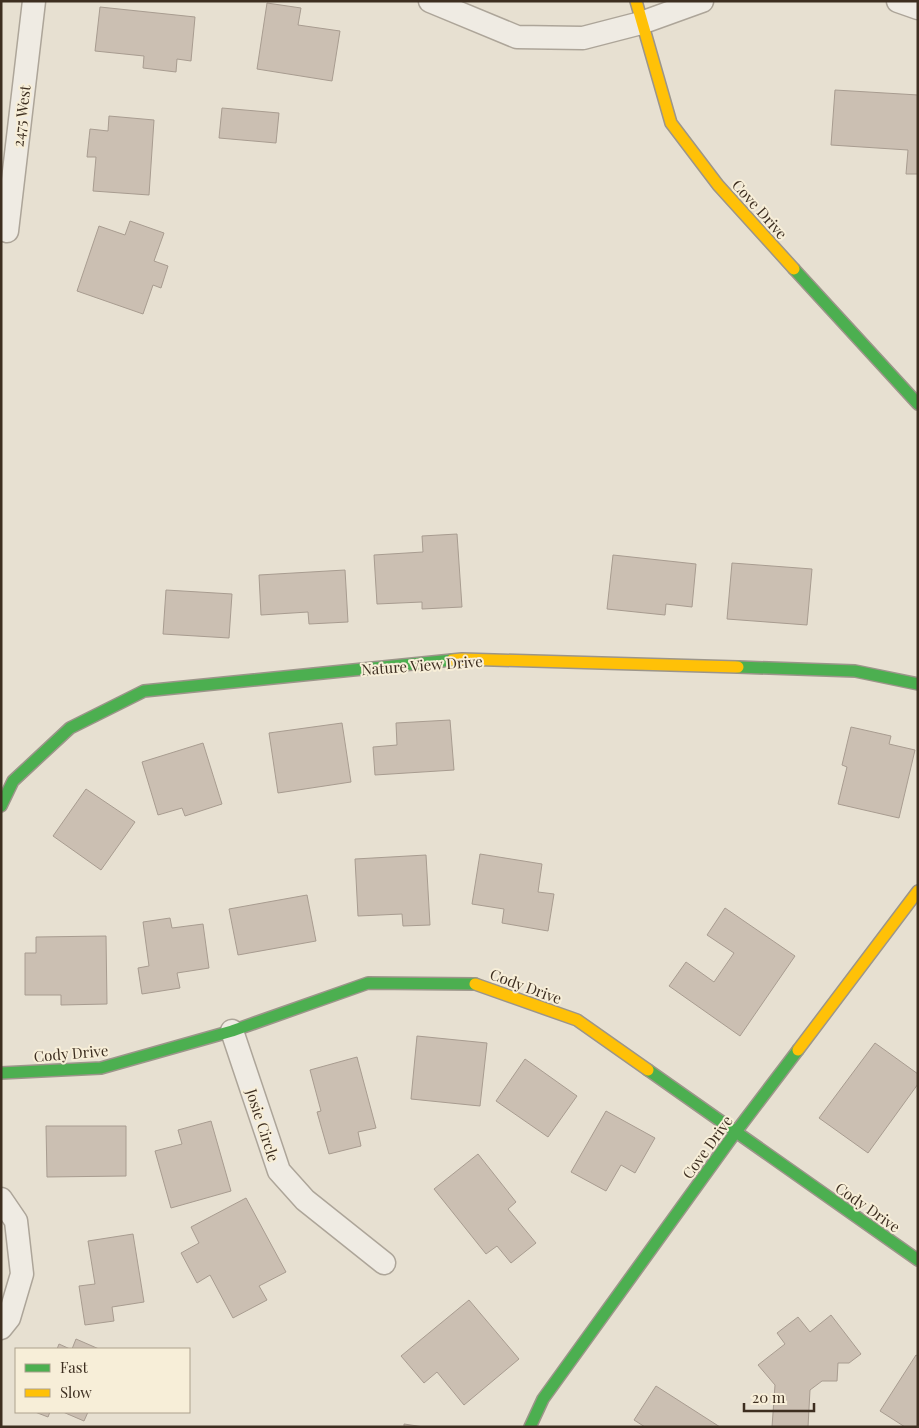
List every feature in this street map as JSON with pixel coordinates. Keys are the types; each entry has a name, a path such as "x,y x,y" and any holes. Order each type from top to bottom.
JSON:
{"street":[{"name":"2475 West","path":"8,231 34,1"},
{"path":"430,1 517,37 583,38 638,12 702,1"},
{"path":"898,1 918,8"},
{"name":"Cove Drive","path":"638,12 671,123 718,185 918,404"},
{"name":"Nature View Drive","path":"1,806 13,781 70,728 144,691 462,659 856,671 918,684"},
{"name":"Cove Drive","path":"530,1427 542,1399 735,1133 918,891"},
{"name":"Cody Drive","path":"1,1073 101,1068 232,1031 368,983 476,984 577,1020 918,1260"},
{"name":"Josie Circle","path":"232,1031 279,1170 304,1200 384,1263"},
{"path":"1,1199 16,1221 22,1274 9,1318 1,1328"}],"building":[{"path":"267,3 301,8 298,25 340,31 332,81 257,69"},
{"path":"100,7 195,17 191,61 177,59 176,72 143,68 144,56 95,51"},
{"path":"835,90 918,95 918,174 906,174 908,150 831,145"},
{"path":"222,108 279,113 276,143 219,138"},
{"path":"109,116 154,120 149,195 93,191 96,157 87,157 90,129 108,131"},
{"path":"130,221 164,233 154,261 168,266 161,288 153,285 143,314 77,291 99,226 125,235"},
{"path":"457,534 462,607 422,609 422,602 377,604 374,555 423,552 422,536"},
{"path":"613,555 696,564 692,607 666,604 665,615 607,609"},
{"path":"732,563 812,569 807,625 727,619"},
{"path":"345,570 348,622 309,624 308,612 261,615 259,575"},
{"path":"166,590 232,594 229,638 163,634"},
{"path":"450,720 454,770 375,775 373,747 397,745 396,723"},
{"path":"342,723 351,782 278,793 269,733"},
{"path":"851,727 891,736 889,744 915,750 899,818 838,804 847,767 842,765"},
{"path":"203,743 222,804 185,816 182,808 158,815 142,762"},
{"path":"86,789 135,822 101,870 53,836"},
{"path":"480,854 542,864 538,892 554,894 548,931 502,923 504,909 472,904"},
{"path":"426,855 430,925 403,926 402,914 358,916 355,859"},
{"path":"307,895 316,941 238,955 229,909"},
{"path":"725,908 795,956 740,1036 669,986 686,962 714,982 734,953 707,935"},
{"path":"170,918 172,928 203,924 209,968 177,973 180,988 142,994 138,968 149,966 143,922"},
{"path":"106,936 107,1004 61,1005 61,995 25,995 25,953 36,953 36,937"},
{"path":"417,1036 487,1043 480,1106 411,1099"},
{"path":"875,1043 918,1074 918,1084 868,1153 819,1118"},
{"path":"357,1057 376,1128 358,1132 361,1146 329,1154 317,1112 321,1111 310,1070"},
{"path":"525,1059 577,1096 548,1137 496,1101"},
{"path":"606,1111 655,1138 635,1173 621,1165 606,1191 571,1172"},
{"path":"211,1121 231,1191 171,1208 155,1151 182,1144 178,1130"},
{"path":"46,1126 126,1126 126,1176 47,1177"},
{"path":"478,1154 516,1202 508,1209 536,1243 511,1263 497,1246 486,1254 434,1189"},
{"path":"246,1198 286,1272 259,1286 267,1300 233,1318 210,1275 197,1283 181,1253 199,1243 191,1227"},
{"path":"133,1234 144,1302 112,1307 114,1321 85,1325 79,1286 95,1284 88,1241"},
{"path":"469,1300 519,1359 464,1405 437,1372 424,1383 401,1356"},
{"path":"831,1315 861,1354 849,1363 838,1363 837,1381 822,1381 810,1390 808,1427 772,1427 775,1385 758,1365 785,1344 777,1333 798,1317 810,1332"},
{"path":"76,1339 97,1348 72,1348"},
{"path":"59,1344 68,1348 57,1348"},
{"path":"916,1355 918,1356 918,1427 905,1427 880,1411"},
{"path":"656,1386 720,1427 645,1427 634,1420"},
{"path":"38,1413 50,1413 48,1417"},
{"path":"65,1413 88,1413 84,1421"},
{"path":"404,1424 424,1427 404,1427"}],"traffic: fast":[{"path":"794,269 918,404"},
{"path":"1,806 13,781 70,728 144,691 452,660"},
{"path":"738,667 855,671 918,684"},
{"path":"1,1073 101,1068 232,1031 368,983 475,984"},
{"path":"530,1427 543,1399 735,1133 798,1050"},
{"path":"648,1070 918,1260"}],"traffic: slow":[{"path":"636,1 671,123 718,185 794,269"},
{"path":"452,660 738,667"},
{"path":"798,1050 918,891"},
{"path":"475,984 577,1020 648,1070"}]}
